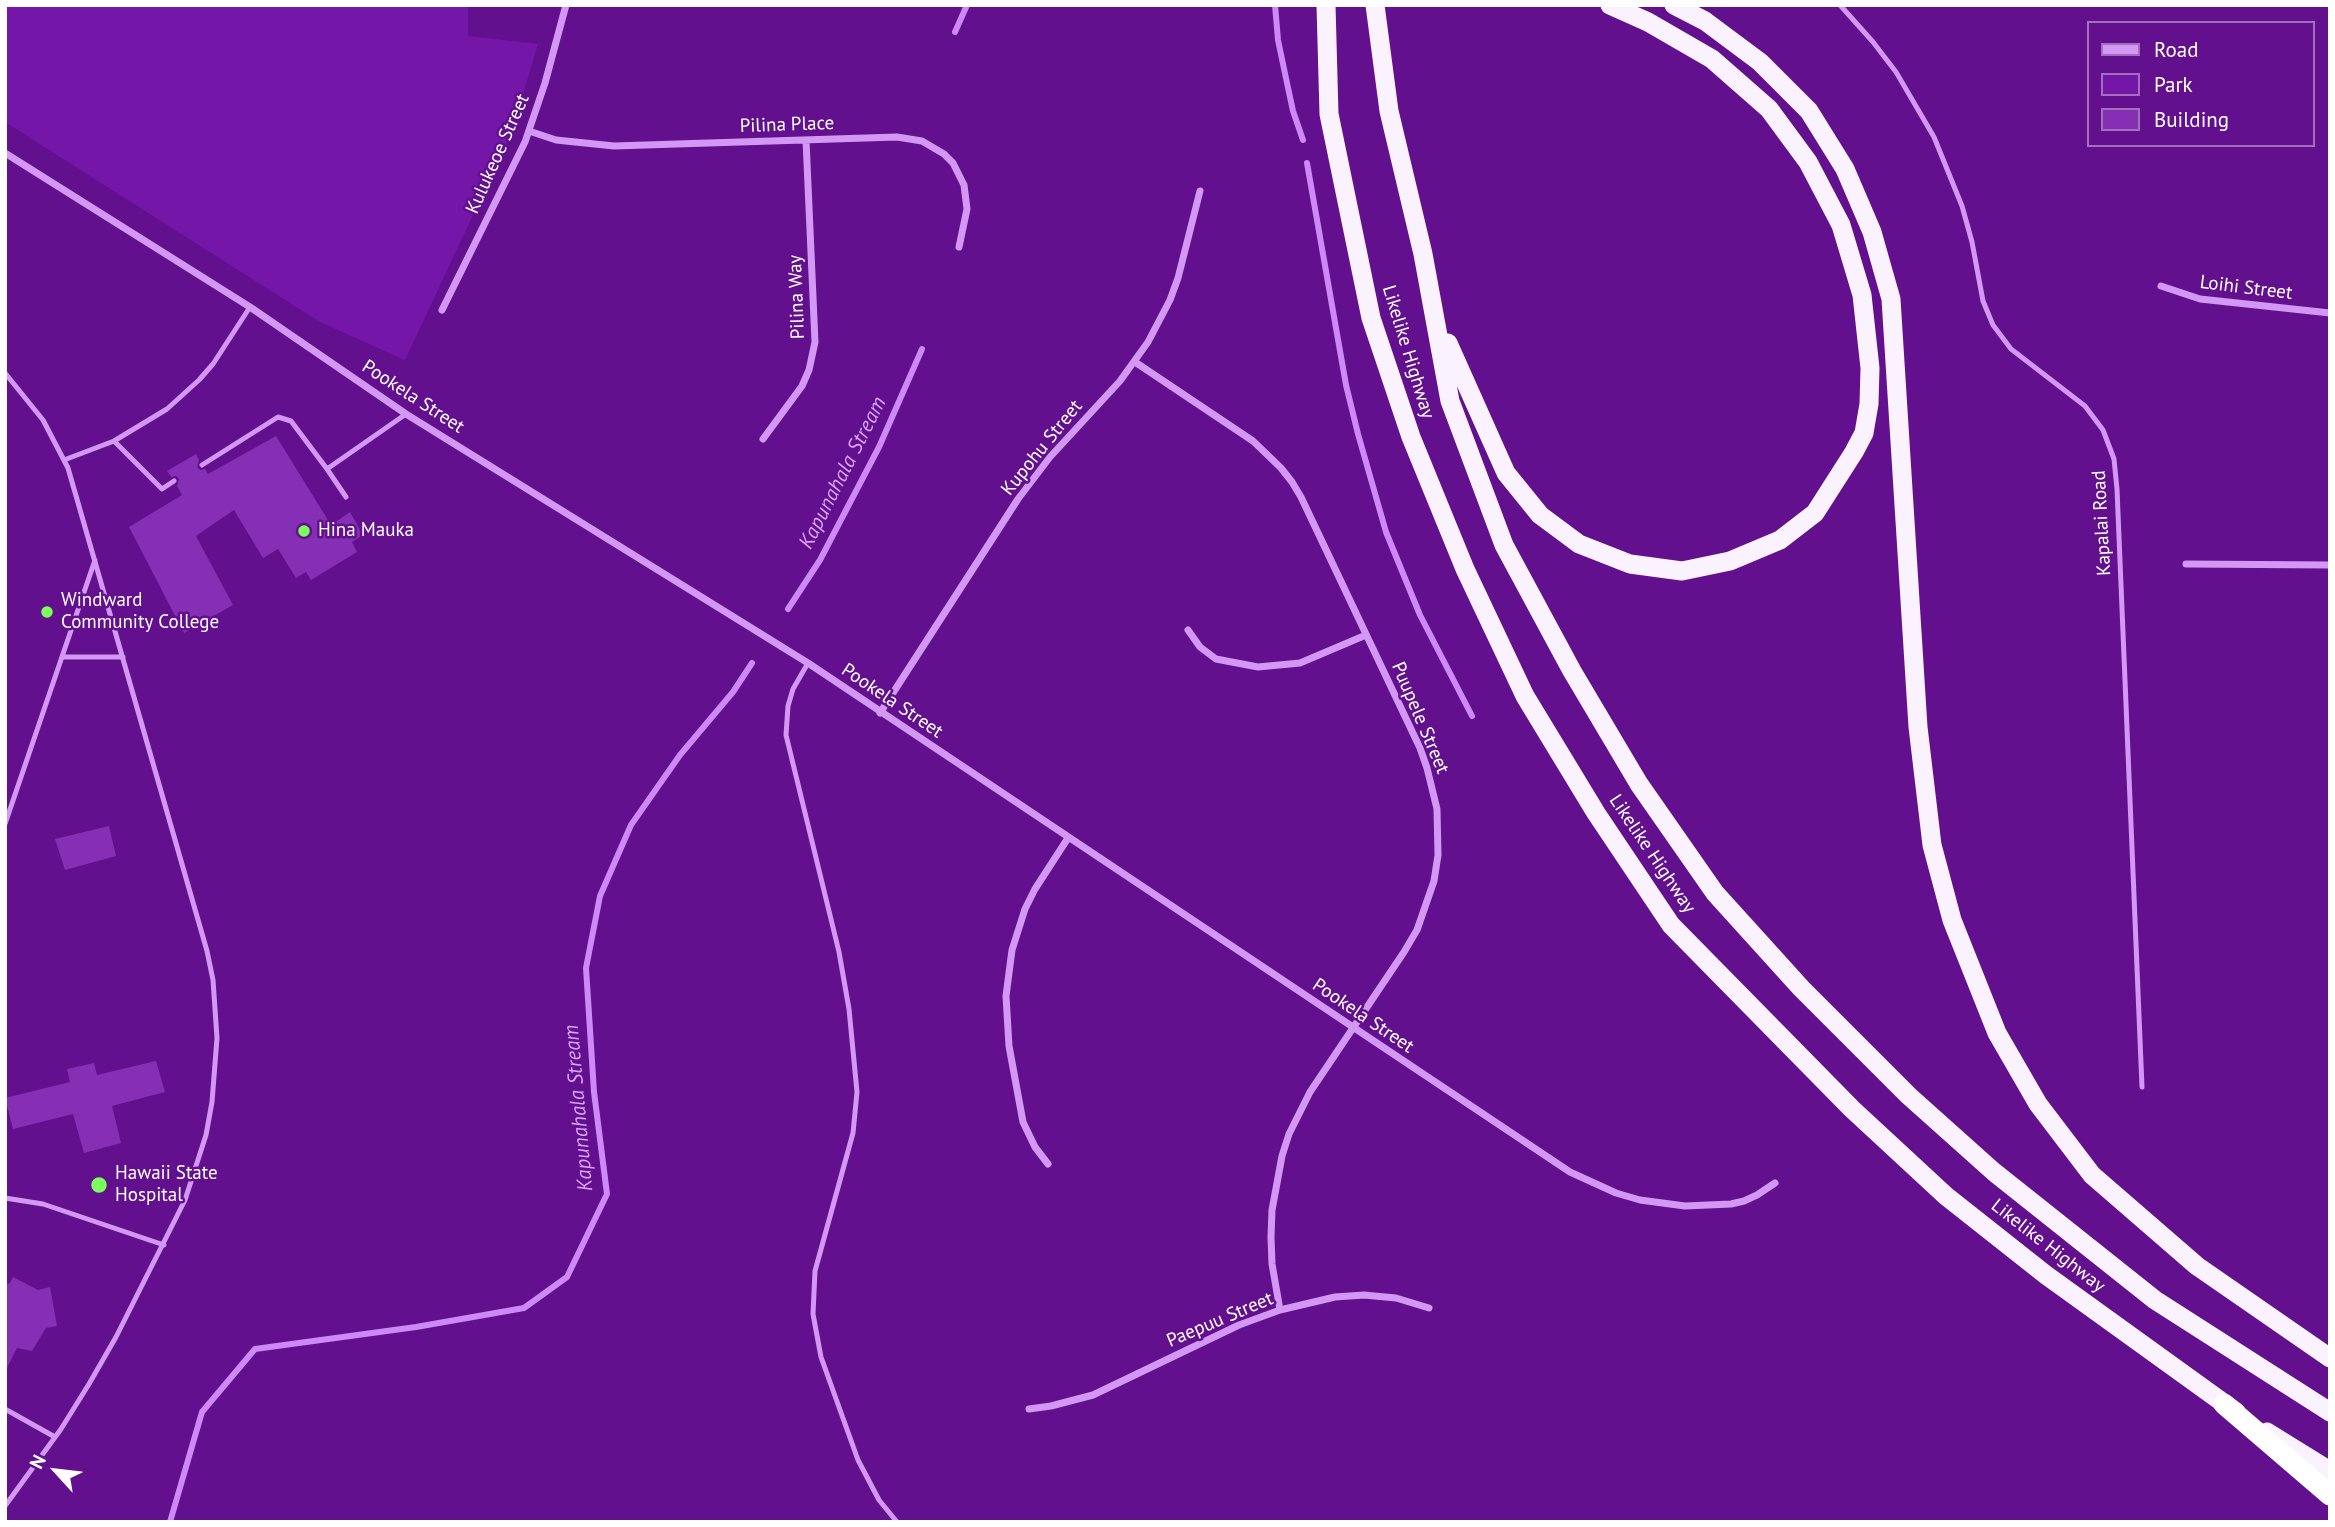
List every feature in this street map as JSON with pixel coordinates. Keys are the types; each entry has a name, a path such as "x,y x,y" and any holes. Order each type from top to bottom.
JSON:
{"highway":[{"path":"1320,5 1326,31"},
{"name":"Likelike Highway","path":"1326,5 1329,114 1347,206 1371,317 1411,437 1465,569 1525,696 1596,813 1671,925 1852,1109 1946,1196 2046,1275 2224,1404 2330,1471"},
{"name":"Likelike Highway","path":"1375,5 1389,111 1435,313 1450,401 1504,545 1572,671 1639,783 1715,893 1801,988 1909,1097 1994,1172 2155,1300 2330,1412"},
{"path":"1435,313 1506,473 1540,515 1579,544 1630,564 1682,571 1730,561 1780,540 1815,513 1854,452 1864,433 1869,404 1870,368 1862,295 1841,225 1808,162 1769,109 1712,59 1648,22 1610,5"},
{"path":"1674,5 1704,21 1760,62 1809,111 1845,169 1872,232 1891,299 1918,727 1928,820 1952,920 1997,1033 2038,1104 2092,1175 2197,1266 2330,1359"},
{"path":"2224,1404 2330,1495"}],"street":[{"name":"Kulukeoe Street","path":"442,310 529,131 566,5"},
{"name":"Pilina Place","path":"529,131 556,140 614,146 897,137 922,141 953,163 964,185 967,209 958,247"},
{"name":"Pilina Way","path":"763,439 802,386 809,370 815,342 806,140"},
{"name":"Pookela Street","path":"5,153 250,307 406,414 808,663 1570,1172 1616,1193 1662,1204 1708,1205 1744,1201 1775,1183"},
{"name":"Kupohu Street","path":"880,713 1018,499 1050,457 1135,362 1154,332 1178,278 1200,191"},
{"name":"Loihi Street","path":"2161,286 2200,299 2330,313"},
{"name":"Puupele Street","path":"1135,362 1252,441 1281,468 1301,497 1427,768 1437,809 1438,855 1434,881 1417,930 1310,1092 1289,1134 1282,1156 1275,1183 1271,1237 1272,1264 1280,1310"},
{"path":"2186,564 2330,565"},
{"path":"1188,630 1200,647 1216,659 1230,664 1258,667 1300,663 1366,635"},
{"path":"1048,1164 1035,1147 1023,1122 1009,1046 1006,996 1012,950 1025,909 1068,838"},
{"name":"Paepuu Street","path":"1029,1409 1093,1395 1239,1325 1280,1310 1335,1297 1364,1295 1396,1298 1429,1308"}],"lane":[{"name":"Kapalai Road","path":"1840,5 1896,72 1934,137 1962,206 1983,301 1993,325 2011,349 2085,406 2103,430 2114,459 2142,1087"},
{"path":"64,460 114,442 167,409 199,380 225,347 250,307"},
{"path":"5,373 43,420 64,460 202,933 216,1009 216,1068 206,1135 185,1200 117,1337 55,1437 5,1506"},
{"path":"327,468 406,414"},
{"path":"202,464 278,417 291,421 346,497"},
{"path":"114,442 162,489 174,481"},
{"path":"5,824 95,560"},
{"path":"62,657 123,657"},
{"path":"808,663 793,689 788,706 786,735 839,952 849,1009 857,1092 853,1133 819,1250 813,1314 821,1357 858,1460 879,1500 897,1522"},
{"path":"5,1198 43,1204 164,1245"},
{"path":"5,1409 55,1437"}],"green space":[{"path":"5,5 468,5 468,36 538,44 511,134 405,360 320,322 5,122"}],"building":[{"name":"Hina Mauka","path":"276,436 331,525 350,512 363,535 352,542 357,552 311,580 306,572 296,578 278,549 263,558 234,510 196,536 233,605 184,633 129,527 182,495 177,486 179,479 176,476 171,477 167,471 196,454 199,460 197,467 200,470 205,469 208,474"},
{"path":"109,826 116,856 65,870 55,839"},
{"path":"156,1061 165,1092 112,1106 121,1143 84,1153 73,1114 13,1129 5,1098 70,1082 67,1069 94,1063 97,1075"},
{"path":"13,1277 38,1290 50,1287 57,1326 46,1328 32,1351 17,1348 5,1372 5,1285 10,1283"}],"waterway":[{"name":"Kapunahala Stream","path":"955,32 967,5"},
{"path":"1275,5 1278,40 1293,111 1303,140"},
{"path":"1307,163 1346,385 1386,532 1420,615 1472,716"},
{"name":"Kapunahala Stream","path":"788,609 820,560 879,447 922,349"},
{"name":"Kapunahala Stream","path":"170,1522 202,1412 255,1349 416,1327 524,1308 567,1277 607,1194 594,1092 586,968 600,896 631,825 680,755 733,692 752,663"}],"place":[{"name":"Hina Mauka","path":"304,531"},
{"name":"Windward Community College","path":"47,612"},
{"name":"Hawaii State Hospital","path":"99,1185"}]}
